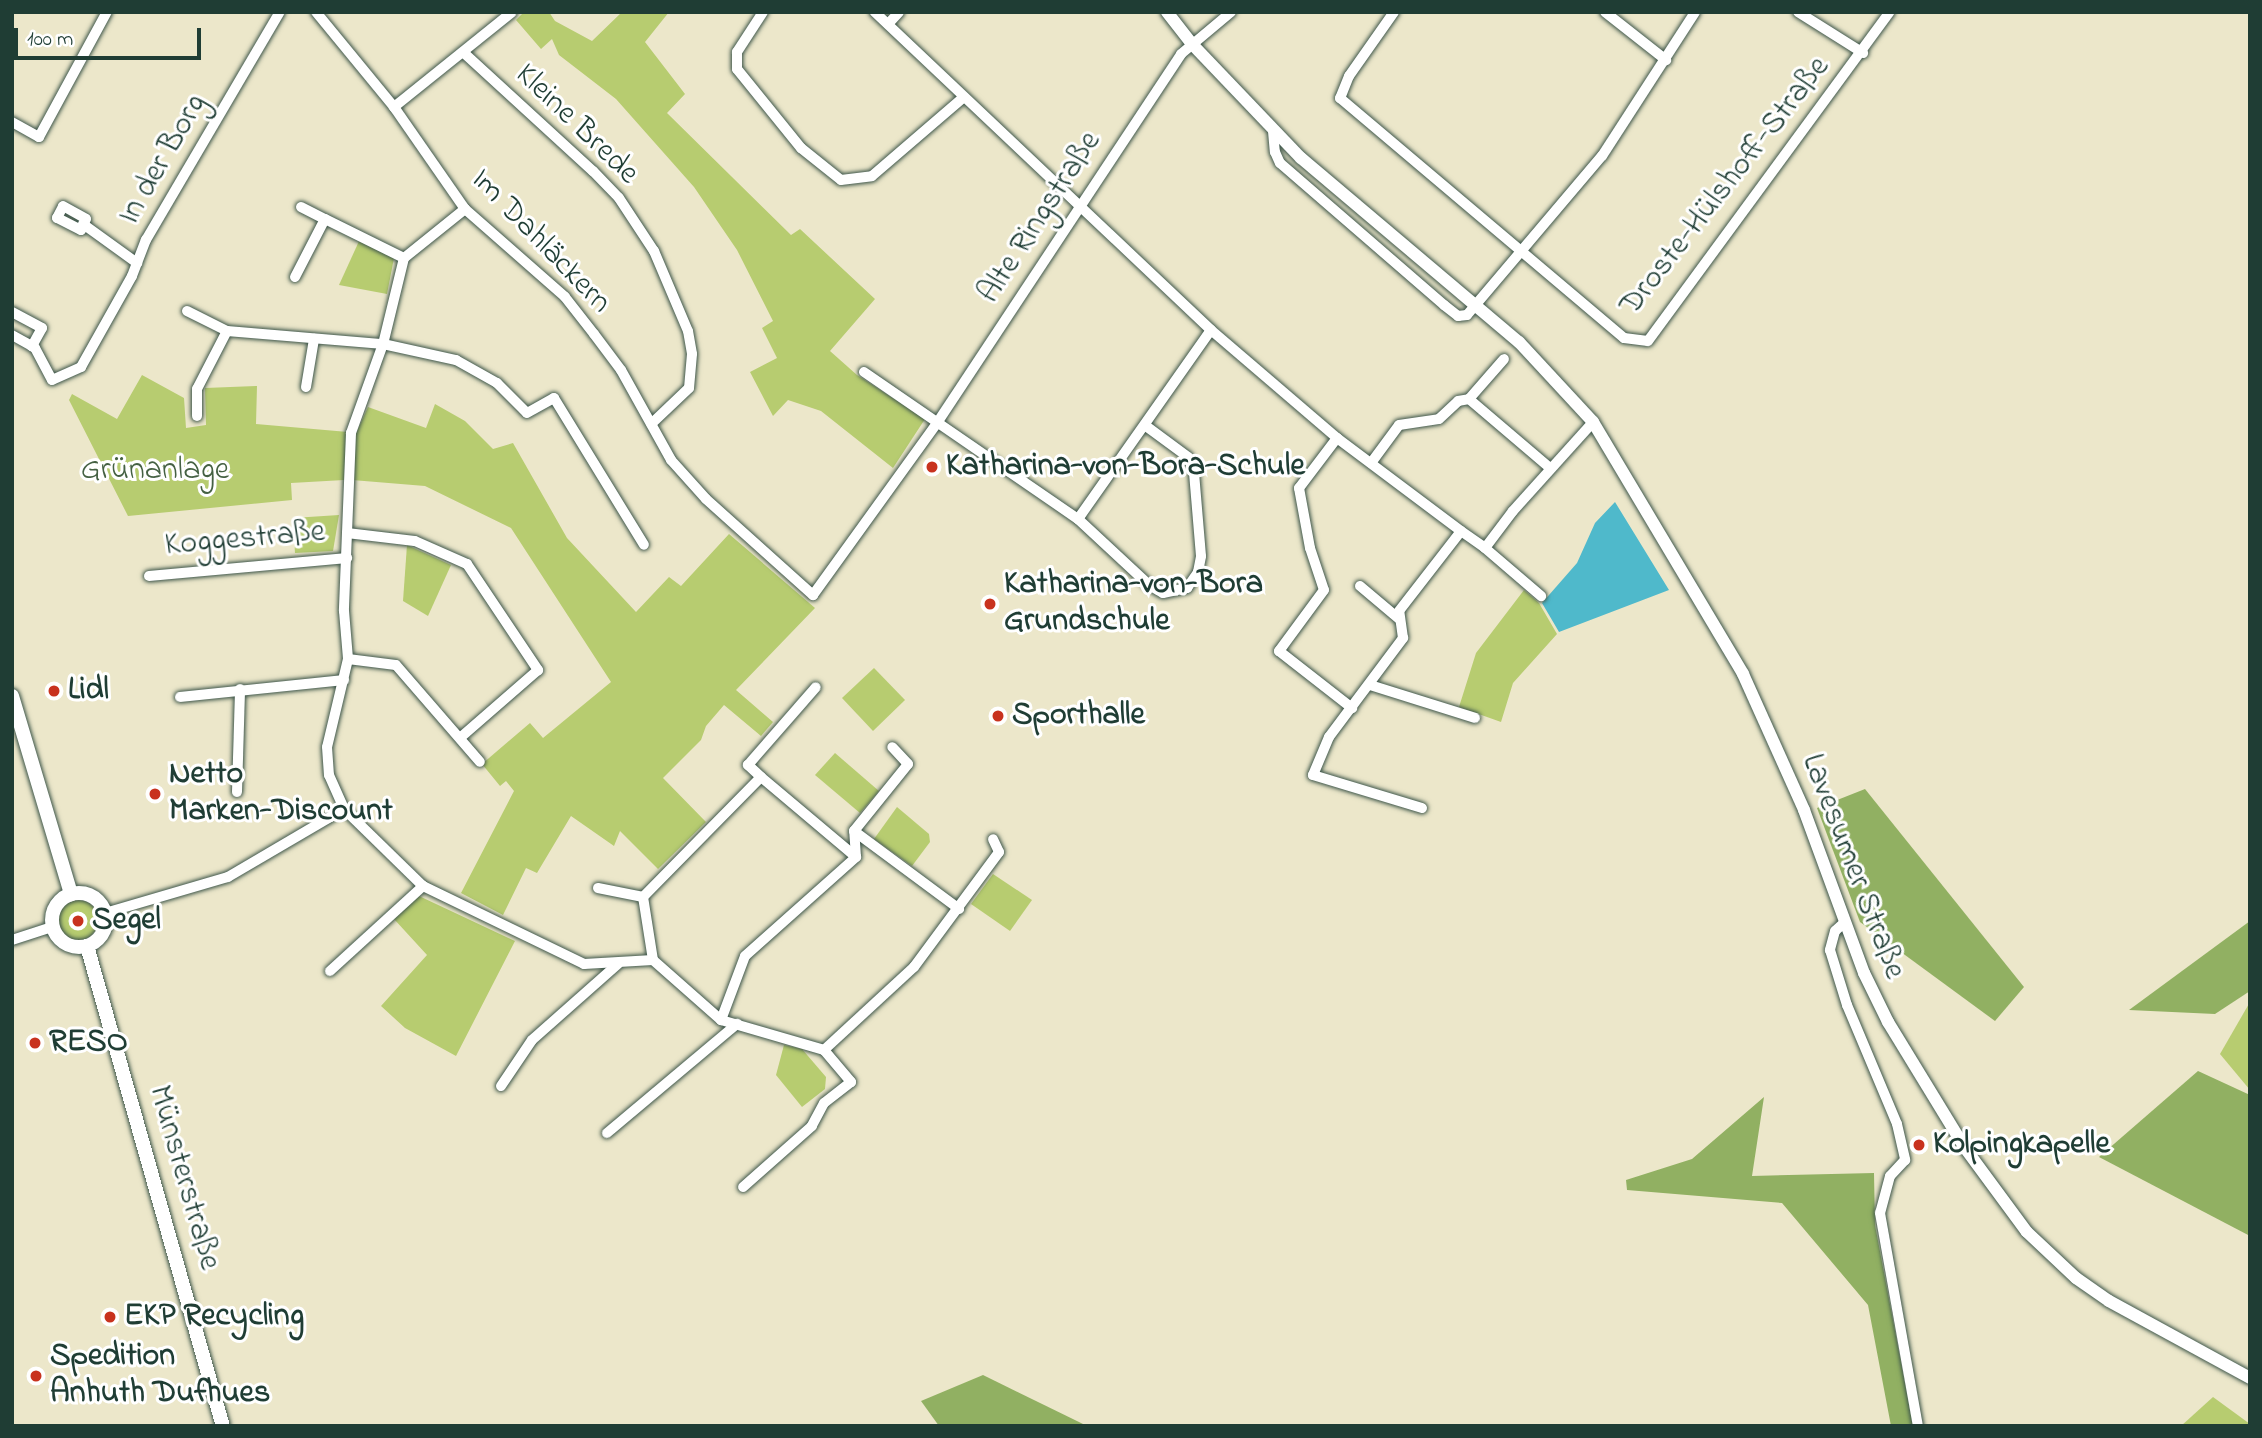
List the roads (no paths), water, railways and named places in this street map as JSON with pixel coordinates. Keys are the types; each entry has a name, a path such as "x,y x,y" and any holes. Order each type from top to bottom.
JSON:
{"main road":[{"path":"12,696 71,894"},
{"path":"71,894 92,896 105,913 103,933 88,946 66,944 52,928 55,907 71,894"},
{"name":"Münsterstraße","path":"88,946 223,1426"}],"street":[{"path":"12,122 40,137 107,12"},
{"name":"In der Borg","path":"12,312 42,328 33,346 52,380 81,367 137,263 146,240 281,12"},
{"name":"Im Dahläckern","path":"316,12 394,107 465,209 565,297 621,370 671,460 706,499 813,595"},
{"path":"394,107 512,12"},
{"path":"763,12 737,52 737,69 800,148 841,180 872,176 964,97"},
{"path":"875,12 1210,330 1337,438 1485,548 1541,596"},
{"path":"888,24 899,12"},
{"name":"Lavesumer Straße","path":"1167,12 1191,43 1273,131 1548,370 1594,422 1743,674 1800,800 1875,998 1924,1086 2027,1232 2076,1278 2109,1301 2250,1378"},
{"name":"Alte Ringstraße","path":"813,595 937,423 1191,43 1231,12"},
{"path":"1394,12 1349,76 1340,98 1523,252"},
{"path":"1605,12 1666,60"},
{"path":"1476,307 1602,156 1695,12"},
{"path":"1798,12 1863,53"},
{"name":"Droste-Hülshoff-Straße","path":"1523,252 1623,338 1648,341 1863,53 1890,12"},
{"name":"Kleine Brede","path":"464,53 602,180 654,251 688,331 692,354 689,388 651,424"},
{"name":"Lavesumer Straße","path":"1273,131 1275,152 1280,163 1379,251 1458,316 1468,315 1476,307"},
{"path":"301,206 404,258 465,209"},
{"path":"295,277 325,219"},
{"name":"In der Borg","path":"83,224 137,263"},
{"name":"Koggestraße","path":"344,808 334,792 327,762 348,659 346,558 351,433 383,344 404,258"},
{"path":"187,311 227,331 383,344 456,360 497,383 527,413 554,398 644,545"},
{"path":"1078,519 1146,426 1210,330"},
{"path":"197,416 197,389 227,331"},
{"path":"12,335 33,346"},
{"path":"306,387 314,339"},
{"path":"1371,463 1399,425 1439,419 1458,401 1469,399 1504,359"},
{"path":"864,372 1078,519 1149,585 1163,593 1187,588 1198,572 1200,556 1194,472 1188,457 1146,426"},
{"path":"1469,399 1550,468"},
{"path":"1485,548 1550,468 1594,422"},
{"path":"1337,438 1299,488 1310,548 1324,590 1279,651 1352,708"},
{"path":"1398,618 1461,531"},
{"path":"347,533 415,541 467,565 538,670 461,737"},
{"name":"Koggestraße","path":"149,576 346,558"},
{"path":"1360,586 1398,618 1403,638 1329,737 1313,775 1422,808"},
{"path":"348,659 396,665 480,762"},
{"path":"180,697 240,689 344,681"},
{"path":"1370,685 1475,718"},
{"path":"816,687 748,765 856,857"},
{"path":"237,792 240,689"},
{"path":"856,857 854,831 908,764 892,747"},
{"path":"643,897 761,777"},
{"path":"105,913 228,877 344,808 423,886 584,964 653,960"},
{"path":"854,831 959,909"},
{"path":"824,1050 914,967 999,852 993,839"},
{"path":"721,1020 745,956 856,857"},
{"path":"330,971 423,886"},
{"path":"598,887 643,897"},
{"path":"643,897 653,960 721,1020 824,1050 850,1082 824,1103 812,1126 743,1187"},
{"path":"1845,922 1835,931 1830,950 1847,1005 1897,1124 1905,1160 1890,1176 1880,1213 1918,1426"},
{"path":"12,940 52,928"},
{"path":"501,1086 532,1040 618,964"},
{"path":"607,1133 737,1024"}],"water":[{"path":"1615,502 1669,590 1559,632 1542,603 1577,563 1595,523"}],"place":[{"name":"Katharina-von-Bora-Schule","path":"932,467"},
{"name":"Katharina-von-Bora Grundschule","path":"990,604"},
{"name":"Lidl","path":"54,691"},
{"name":"Sporthalle","path":"998,716"},
{"name":"Netto Marken-Discount","path":"155,794"},
{"name":"Segel","path":"78,921"},
{"name":"RESO","path":"35,1043"},
{"name":"Kolpingkapelle","path":"1919,1145"},
{"name":"EKP Recycling","path":"110,1317"},
{"name":"Spedition Anhuth Dufhues","path":"36,1376"}],"park label":[{"name":"Grünanlage","path":"155,471"}]}
